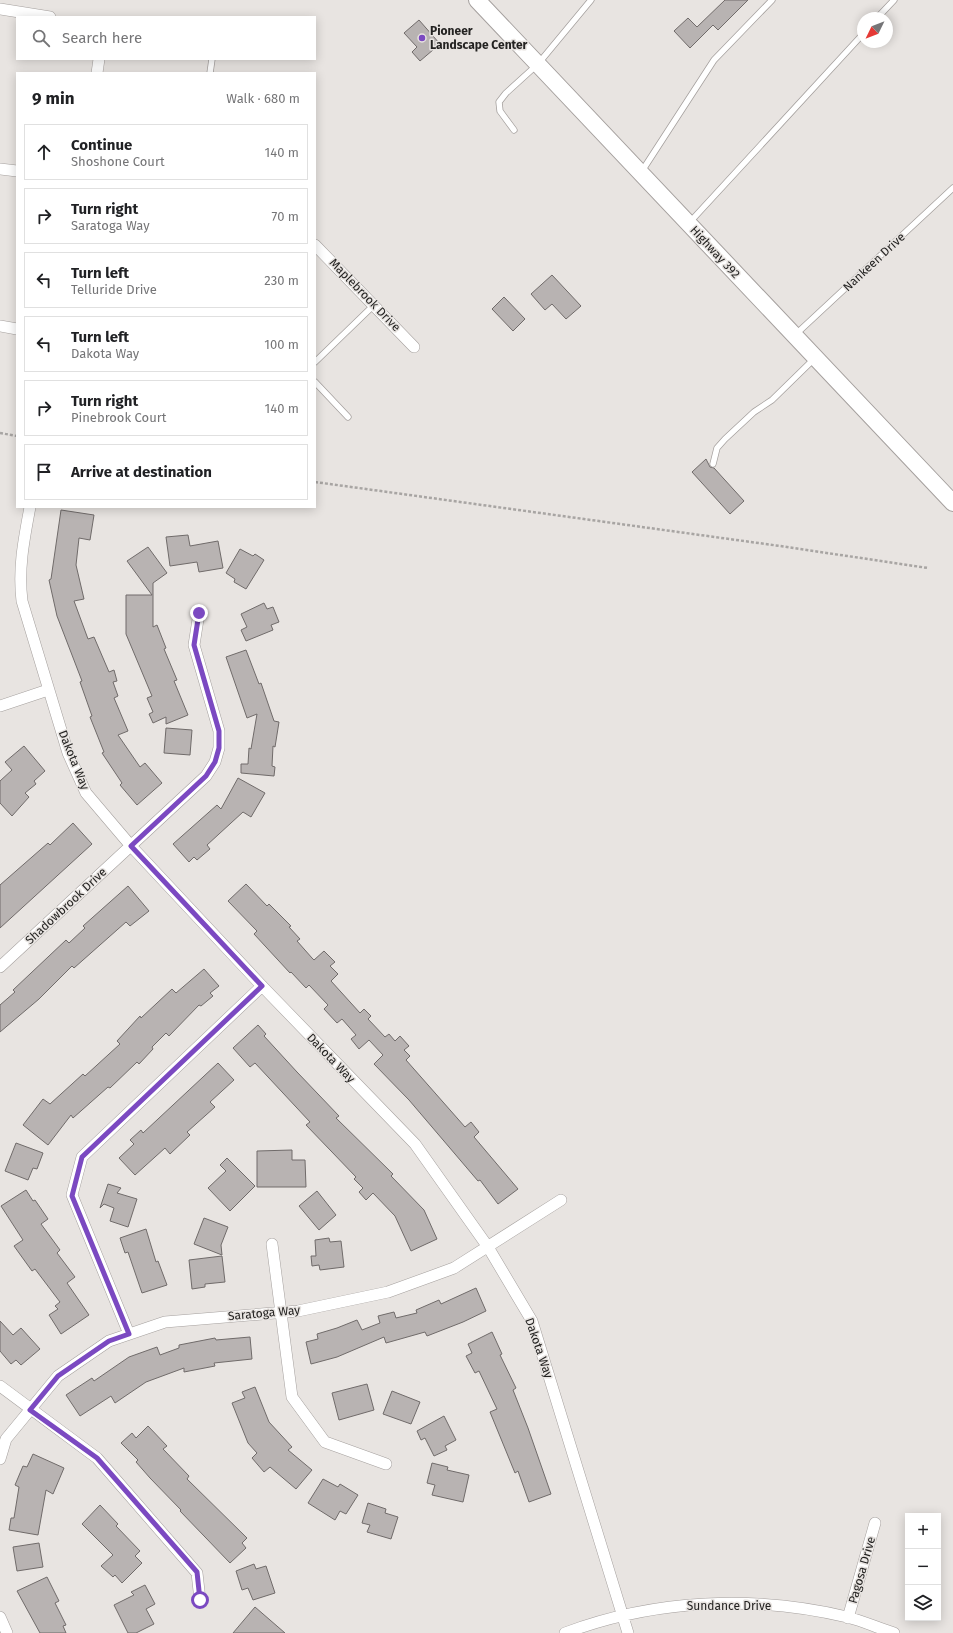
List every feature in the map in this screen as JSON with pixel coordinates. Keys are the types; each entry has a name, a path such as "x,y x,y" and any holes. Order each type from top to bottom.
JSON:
{"main road":[{"name":"Highway 392","path":"477,0 953,503"}],"street":[{"path":"0,9 44,16"},
{"path":"97,72 99,60"},
{"path":"0,169 16,171"},
{"name":"Maplebrook Drive","path":"316,246 414,347"},
{"path":"0,326 16,329"},
{"name":"Dakota Way","path":"30,508 19,579 22,601 68,753 86,793 131,846 262,986 415,1144 488,1247 532,1321 628,1633"},
{"name":"Shadowbrook Drive","path":"0,967 206,776 215,762 219,748 219,731 194,645 199,613"},
{"path":"0,706 48,690"},
{"path":"129,1334 72,1196 82,1157 262,986"},
{"name":"Saratoga Way","path":"0,1459 6,1439 58,1376 109,1341 165,1322 298,1311 388,1292 454,1268 561,1200"},
{"path":"272,1244 292,1397 325,1442 386,1464"},
{"path":"0,1386 30,1410 97,1458 197,1572 200,1600"},
{"name":"Pagosa Drive","path":"848,1618 875,1523"},
{"name":"Sundance Drive","path":"565,1633 585,1625 622,1615 690,1604 733,1603 771,1605 848,1618 894,1633"},
{"path":"0,1616 7,1633"}],"lane":[{"path":"514,130 500,111 499,102 506,93 538,64 591,0"},
{"path":"641,173 714,60 772,0"},
{"path":"883,12 894,0"},
{"path":"689,224 857,41"},
{"path":"210,72 212,60"},
{"name":"Nankeen Drive","path":"795,335 953,188"},
{"path":"316,361 374,305"},
{"path":"713,464 717,448 725,439 754,412 772,400 816,357"},
{"path":"316,383 348,417"}],"path":[{"path":"0,433 16,436"},
{"path":"316,482 780,546 928,568"}],"building":[{"path":"725,0 748,0 718,30 713,25 690,48 674,31 688,18 697,27"},
{"name":"Pioneer Landscape Center","path":"419,20 440,44 420,61 412,52 417,47 404,33"},
{"path":"552,275 581,306 566,319 552,304 545,310 531,294"},
{"path":"504,297 525,319 513,331 492,309"},
{"path":"706,459 710,467 714,468 744,501 730,514 692,472"},
{"path":"61,510 94,515 90,540 79,538 76,565 84,599 74,601 88,639 94,637 109,672 114,670 117,681 113,682 118,696 114,698 128,731 118,735 140,767 145,763 162,783 137,805 120,785 122,783 102,753 104,752 90,717 92,716 80,682 82,681 57,616 49,580 51,579"},
{"path":"188,535 190,546 218,541 223,568 199,572 197,562 170,566 166,537"},
{"path":"148,547 167,573 153,583 153,627 157,625 166,648 164,649 177,680 174,681 188,715 166,724 166,717 153,723 149,714 153,712 147,698 152,696 126,634 126,595 152,595 127,561"},
{"path":"240,549 253,556 255,554 264,560 246,589 234,582 235,579 226,573"},
{"path":"264,603 267,609 273,607 279,622 271,625 273,630 246,641 241,630 247,627 241,614"},
{"path":"246,650 259,684 261,683 274,721 279,722 275,747 273,746 272,766 275,767 274,776 241,773 241,764 248,764 249,748 251,749 257,714 247,718 226,657"},
{"path":"166,728 192,730 190,755 164,753"},
{"path":"24,746 45,771 34,781 36,784 25,793 29,797 12,816 0,803 0,781 12,770 5,762"},
{"path":"238,778 265,793 251,817 243,812 207,845 210,849 197,860 194,857 189,862 173,844 217,805 221,809"},
{"path":"73,823 92,844 0,928 0,885 48,843 50,845"},
{"path":"246,884 267,906 269,904 291,926 289,927 300,939 297,941 314,960 324,951 335,962 330,966 338,974 331,981 360,1013 364,1009 371,1016 368,1019 385,1037 389,1034 395,1041 400,1036 409,1046 404,1050 410,1056 406,1060 465,1127 471,1122 479,1132 474,1137 518,1189 498,1204 480,1180 478,1181 409,1100 374,1064 383,1055 369,1040 359,1049 351,1039 356,1035 342,1019 337,1023 324,1009 328,1005 309,985 306,988 291,972 290,973 254,934 257,931 228,901"},
{"path":"128,886 149,911 130,926 126,922 74,968 72,966 39,999 0,1032 0,1005 15,992 13,990 66,940 69,943 85,928 83,926"},
{"path":"204,969 219,986 210,993 213,996 201,1006 199,1005 169,1036 166,1033 152,1047 153,1049 139,1064 137,1062 110,1088 108,1087 73,1118 71,1115 48,1145 23,1125 43,1099 50,1104 83,1074 85,1076 120,1044 117,1041 140,1016 141,1018 172,989 176,993"},
{"path":"258,1025 266,1034 264,1036 339,1116 336,1118 393,1174 391,1176 424,1210 437,1239 411,1251 395,1216 373,1193 366,1200 359,1192 363,1188 354,1179 356,1177 306,1125 310,1122 255,1063 250,1067 233,1048"},
{"path":"218,1063 234,1080 210,1102 215,1107 187,1132 190,1135 170,1154 165,1148 135,1175 119,1158 134,1144 130,1140 141,1130 143,1133"},
{"path":"16,1143 43,1153 37,1169 33,1168 28,1180 5,1171"},
{"path":"292,1150 292,1160 305,1160 306,1187 257,1187 257,1151"},
{"path":"227,1158 255,1186 230,1211 208,1188 226,1171 220,1165"},
{"path":"108,1184 121,1188 117,1193 137,1199 128,1227 110,1221 114,1208 104,1204 100,1208"},
{"path":"26,1190 48,1219 41,1224 60,1250 57,1253 75,1277 67,1283 89,1315 61,1334 49,1315 58,1309 55,1306 60,1302 35,1269 32,1271 14,1246 23,1240 1,1206"},
{"path":"317,1191 336,1215 319,1230 299,1206"},
{"path":"204,1218 228,1227 221,1245 222,1255 194,1244"},
{"path":"146,1229 156,1262 158,1261 167,1285 142,1293 128,1252 125,1253 120,1238"},
{"path":"329,1238 330,1242 341,1241 344,1267 320,1270 319,1265 312,1266 311,1256 316,1256 315,1240"},
{"path":"222,1256 225,1282 205,1284 205,1287 192,1289 189,1260"},
{"path":"476,1288 486,1311 463,1322 427,1336 425,1332 386,1343 384,1337 337,1357 311,1364 306,1342 318,1339 317,1334 357,1320 362,1330 380,1323 378,1316 394,1312 396,1318 417,1313 416,1310 439,1300 441,1304"},
{"path":"0,1321 13,1335 21,1328 40,1349 21,1365 16,1360 11,1364 0,1351"},
{"path":"492,1332 502,1354 500,1355 516,1388 513,1390 551,1494 529,1502 518,1471 515,1473 490,1412 497,1409 479,1371 475,1373 466,1356 472,1353 468,1344"},
{"path":"250,1337 252,1359 214,1363 215,1366 184,1372 184,1368 146,1382 115,1403 111,1396 80,1416 66,1395 92,1378 94,1381 129,1357 157,1347 160,1355 179,1348 179,1345 215,1338 216,1340"},
{"path":"367,1384 374,1410 339,1420 332,1393"},
{"path":"255,1387 269,1422 292,1447 288,1450 312,1470 296,1489 270,1467 264,1472 252,1458 257,1453 248,1443 232,1403 245,1398 242,1392"},
{"path":"392,1391 420,1402 411,1424 383,1414"},
{"path":"444,1416 456,1440 445,1446 447,1450 434,1456 425,1438 421,1440 417,1431"},
{"path":"148,1426 167,1446 163,1449 189,1476 187,1479 247,1538 242,1543 246,1548 230,1563 150,1478 136,1462 138,1460 121,1443 132,1433 136,1438"},
{"path":"33,1454 64,1468 53,1494 46,1490 38,1535 9,1530 11,1518 14,1518 19,1487 15,1485 23,1466 27,1467"},
{"path":"432,1463 448,1467 447,1470 469,1475 463,1502 432,1495 435,1485 427,1483"},
{"path":"323,1479 338,1487 340,1484 358,1495 346,1514 340,1511 335,1520 308,1503"},
{"path":"368,1503 386,1509 385,1513 398,1517 391,1539 367,1532 370,1525 362,1523"},
{"path":"100,1505 118,1524 116,1526 140,1551 135,1556 142,1563 122,1583 115,1575 113,1577 101,1566 113,1555 82,1524"},
{"path":"39,1543 43,1567 17,1571 13,1547"},
{"path":"254,1564 256,1569 266,1566 275,1593 253,1600 248,1588 242,1590 236,1571"},
{"path":"47,1577 59,1601 55,1603 66,1625 63,1626 66,1633 40,1633 17,1591"},
{"path":"145,1585 155,1604 146,1609 154,1624 136,1633 128,1633 114,1605 134,1595 131,1592"},
{"path":"255,1607 285,1633 233,1633"}],"place":[{"name":"Pioneer Landscape Center","path":"422,38"}],"route":[{"path":"199,613 194,645 219,731 219,748 215,762 206,776 131,846 262,986 82,1157 72,1196 129,1334 109,1341 58,1376 30,1410 97,1458 197,1572 200,1600"}]}
